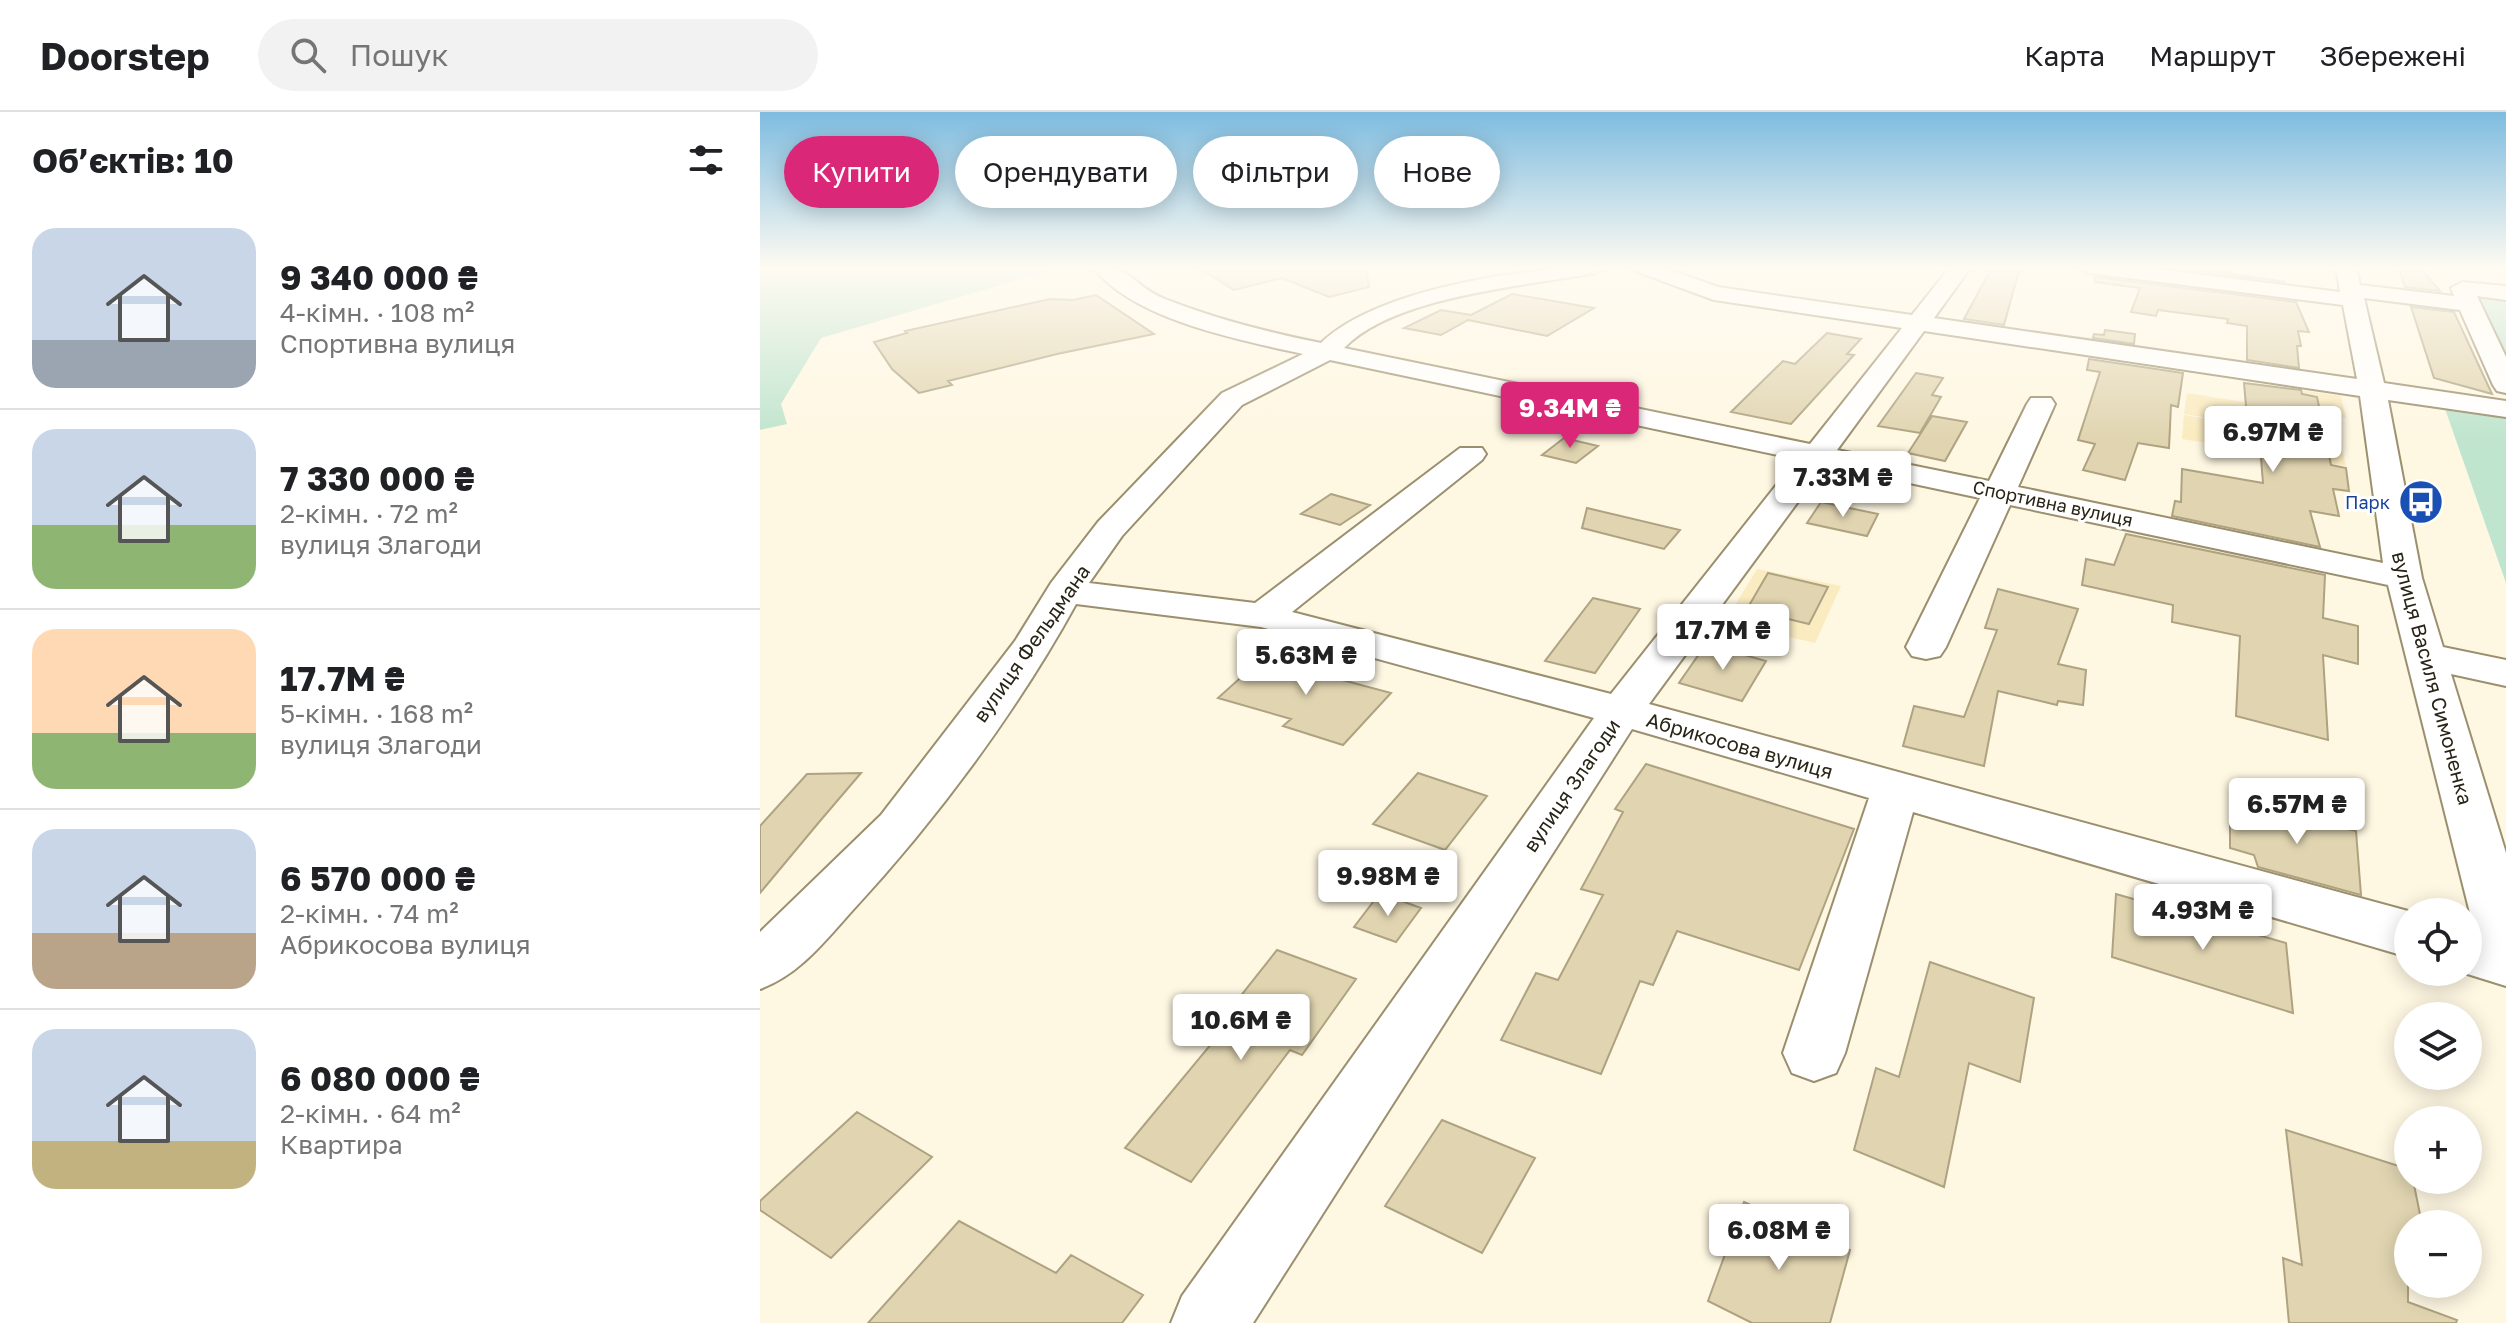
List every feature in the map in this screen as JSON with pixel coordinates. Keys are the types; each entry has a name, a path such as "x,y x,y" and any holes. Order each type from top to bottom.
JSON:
{"street":[{"name":"Спортивна вулиця","path":"1209,324 1326,352 1820,453 2404,578"},
{"name":"вулиця Фельдмана","path":"760,965 793,938 899,828 1033,645 1064,591 1110,529 1232,399 1326,352 1347,331 1363,324"},
{"name":"вулиця Злагоди","path":"1209,1323 1621,711 1916,324"},
{"path":"1935,324 2506,409"},
{"name":"вулиця Василя Симоненка","path":"2358,324 2404,578 2506,945"},
{"path":"2478,324 2506,385"},
{"path":"1926,647 2041,404"},
{"path":"1263,616 1471,454"},
{"name":"Абрикосова вулиця","path":"1064,591 1263,616 1621,711 2394,930"},
{"path":"2424,655 2506,673"},
{"path":"1814,1053 1896,789"},
{"path":"2482,955 2506,962"}],"shaded area":[{"path":"2257,384 2341,396 2346,418 2337,417 2341,439 2184,414 2187,393 2257,404"},
{"path":"2184,415 2340,440 2346,466 2182,439"},
{"path":"1757,569 1841,586 1815,643 1725,622"}],"green space":[{"path":"760,324 870,324 821,338 781,404 787,424 760,430"},
{"path":"2482,324 2506,324 2506,380"},
{"path":"2444,406 2506,415 2506,583"}],"building":[{"path":"939,324 1138,324 1154,334 948,381 952,385 919,393 892,369 874,342 907,333 905,331"},
{"path":"1413,324 1462,324 1441,335 1404,328"},
{"path":"1485,324 1568,324 1547,336"},
{"path":"2230,324 2305,324 2309,332 2298,331 2301,346 2297,346 2299,368 2247,360 2247,326"},
{"path":"2416,324 2459,324 2492,394 2434,378"},
{"path":"2105,330 2135,334 2134,344 2093,338 2094,334 2104,335"},
{"path":"1827,333 1861,339 1847,354 1854,355 1791,424 1731,412 1783,361 1795,364"},
{"path":"2089,359 2183,373 2178,407 2171,405 2169,448 2138,443 2125,480 2083,470 2095,444 2078,440 2100,372 2087,370"},
{"path":"1916,373 1943,378 1932,395 1941,397 1920,433 1878,426"},
{"path":"2244,383 2301,390 2302,394 2317,397 2331,465 2346,468 2349,491 2333,489 2339,516 2310,511 2320,547 2172,516 2175,501 2181,502 2182,469 2263,483 2258,420 2247,418"},
{"path":"1932,416 1967,422 1945,461 1908,453"},
{"path":"1564,438 1598,446 1576,463 1542,455"},
{"path":"1331,494 1370,505 1340,525 1301,514"},
{"path":"1821,502 1878,514 1867,536 1807,523"},
{"path":"1587,508 1680,530 1664,549 1582,528"},
{"path":"2126,534 2325,575 2323,618 2358,626 2358,664 2323,655 2328,740 2236,716 2240,636 2172,622 2173,605 2082,585 2086,559 2114,565"},
{"path":"1768,573 1828,587 1809,624 1747,609"},
{"path":"1998,589 2078,609 2058,664 2086,670 2083,705 2058,701 2057,705 1998,691 1984,766 1903,746 1914,706 1964,717 1997,630 1985,628"},
{"path":"1593,598 1640,609 1595,673 1545,661"},
{"path":"1706,644 1766,661 1742,701 1679,683"},
{"path":"1269,652 1327,668 1320,674 1391,693 1343,745 1283,726 1291,719 1218,698"},
{"path":"1646,764 1854,829 1799,970 1677,931 1653,985 1640,981 1601,1074 1501,1040 1536,973 1558,980 1603,895 1581,889 1623,812 1615,809"},
{"path":"861,773 760,893 760,826 807,774"},
{"path":"1418,773 1487,796 1445,850 1373,824"},
{"path":"2230,800 2356,831 2361,895 2258,867 2254,855 2230,848"},
{"path":"1380,893 1421,908 1396,942 1354,927"},
{"path":"2116,894 2286,943 2293,1013 2112,957"},
{"path":"1277,950 1356,979 1302,1055 1290,1050 1191,1182 1125,1148 1227,1025 1220,1022"},
{"path":"1930,962 2034,998 2020,1082 1969,1063 1944,1187 1854,1150 1876,1068 1899,1077"},
{"path":"857,1112 932,1157 831,1258 760,1210 760,1201"},
{"path":"1442,1120 1535,1158 1482,1253 1385,1206"},
{"path":"2286,1130 2394,1165 2394,1194 2416,1194 2419,1210 2394,1210 2394,1298 2408,1298 2408,1302 2457,1320 2456,1323 2289,1323 2283,1258 2302,1265"},
{"path":"1744,1202 1850,1250 1830,1323 1752,1323 1708,1301"},
{"path":"959,1221 1056,1273 1071,1255 1143,1295 1122,1323 868,1323"}],"place":[{"name":"Парк","path":"2421,502"}]}
